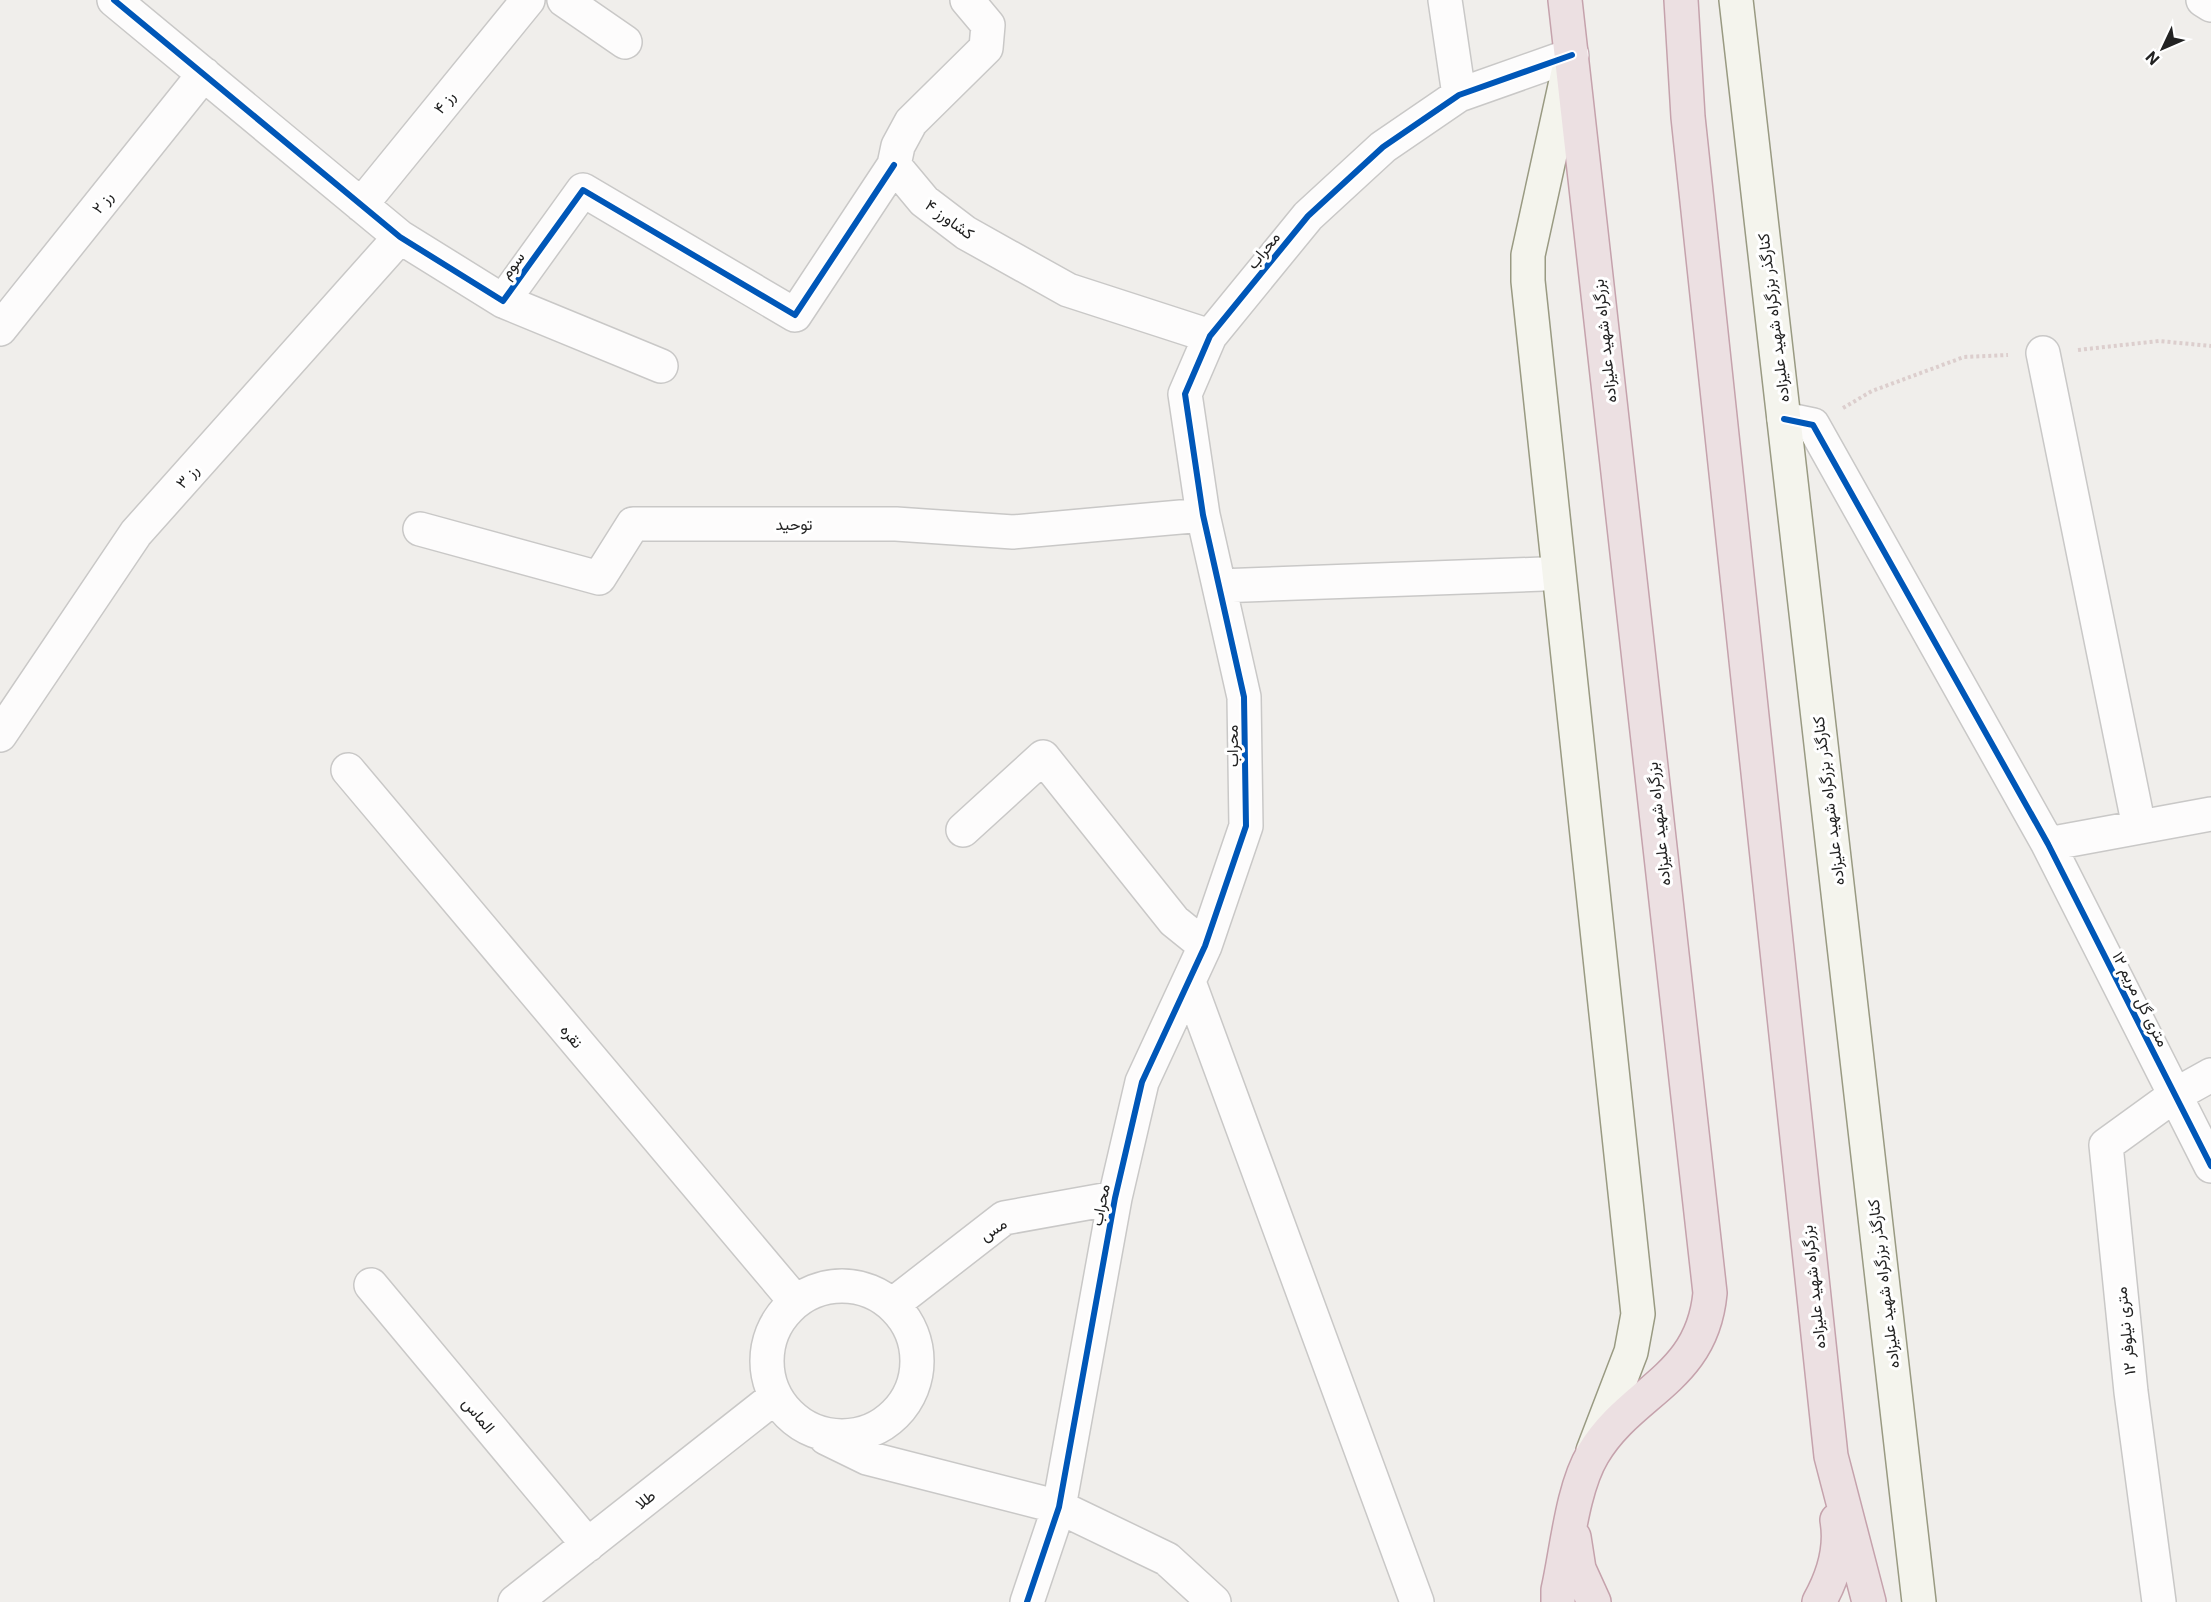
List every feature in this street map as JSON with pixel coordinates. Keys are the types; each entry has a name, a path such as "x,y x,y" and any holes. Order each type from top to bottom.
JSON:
{"highway":[{"name":"بزرگراه شهید علیزاده","path":"1558,1602 1558,1590 1574,1514 1583,1476 1592,1456 1612,1429 1676,1371 1690,1354 1707,1314 1710,1286 1565,0"},
{"name":"بزرگراه شهید علیزاده","path":"1681,0 1690,129 1831,1456 1869,1602"},
{"path":"1820,1602 1832,1572 1839,1540 1831,1456"},
{"path":"1574,1514 1579,1569 1594,1602"}],"main road":[{"name":"کنارگذر بزرگراه شهید علیزاده","path":"1736,0 1919,1602"},
{"path":"1572,55 1528,255 1528,281 1638,1314 1631,1352 1583,1476"}],"street":[{"name":"سوم","path":"114,0 400,237 503,301 583,190 795,315 894,165"},
{"name":"رز ۴","path":"361,205 528,0"},
{"path":"564,0 625,42"},
{"path":"894,165 898,146 911,122 986,48 988,25 967,0"},
{"path":"1445,0 1459,95"},
{"path":"2203,0 2211,5"},
{"name":"محراب","path":"1027,1602 1059,1507 1115,1198 1142,1082 1205,946 1246,826 1245,697 1203,515 1185,394 1210,336 1308,216 1383,147 1459,95 1572,55"},
{"name":"رز ۲","path":"0,329 204,74"},
{"name":"کشاورز ۴","path":"894,165 924,201 966,233 1068,290 1210,336"},
{"name":"رز ۳","path":"0,735 136,533 400,237"},
{"path":"503,301 661,366"},
{"path":"2043,353 2139,827"},
{"name":"۱۲ متری گل مریم","path":"1784,419 1814,425 2048,844 2211,1166"},
{"name":"توحید","path":"420,529 599,578 633,524 896,524 1013,532 1203,515"},
{"path":"1219,586 1543,574"},
{"path":"963,830 1043,757 1174,921 1205,946"},
{"name":"نقره","path":"348,770 795,1301"},
{"path":"2048,844 2211,814"},
{"path":"1189,982 1417,1602"},
{"path":"2175,1095 2211,1075"},
{"name":"۱۲ متری نیلوفر","path":"2159,1602 2131,1392 2106,1145 2175,1095"},
{"name":"مس","path":"892,1305 1004,1218 1115,1198"},
{"name":"الماس","path":"371,1284 588,1545"},
{"path":"813,1431 839,1437 865,1433 889,1421 906,1402 914,1383 917,1362 914,1340 906,1322 892,1305 870,1292 844,1286 818,1290 795,1301 780,1317 770,1335 766,1356 768,1377 775,1397 791,1418 813,1431 867,1458 1059,1507 1167,1559 1214,1602"},
{"name":"طلا","path":"515,1602 775,1397"}],"cycle path":[{"path":"114,0 400,237 503,301 583,190 795,315 894,165"},
{"path":"1027,1602 1059,1507 1115,1198 1142,1082 1205,946 1246,826 1244,697 1203,515 1185,394 1210,336 1308,216 1383,147 1459,95 1572,55"},
{"path":"1784,419 1813,425 2048,844 2211,1166"}]}
